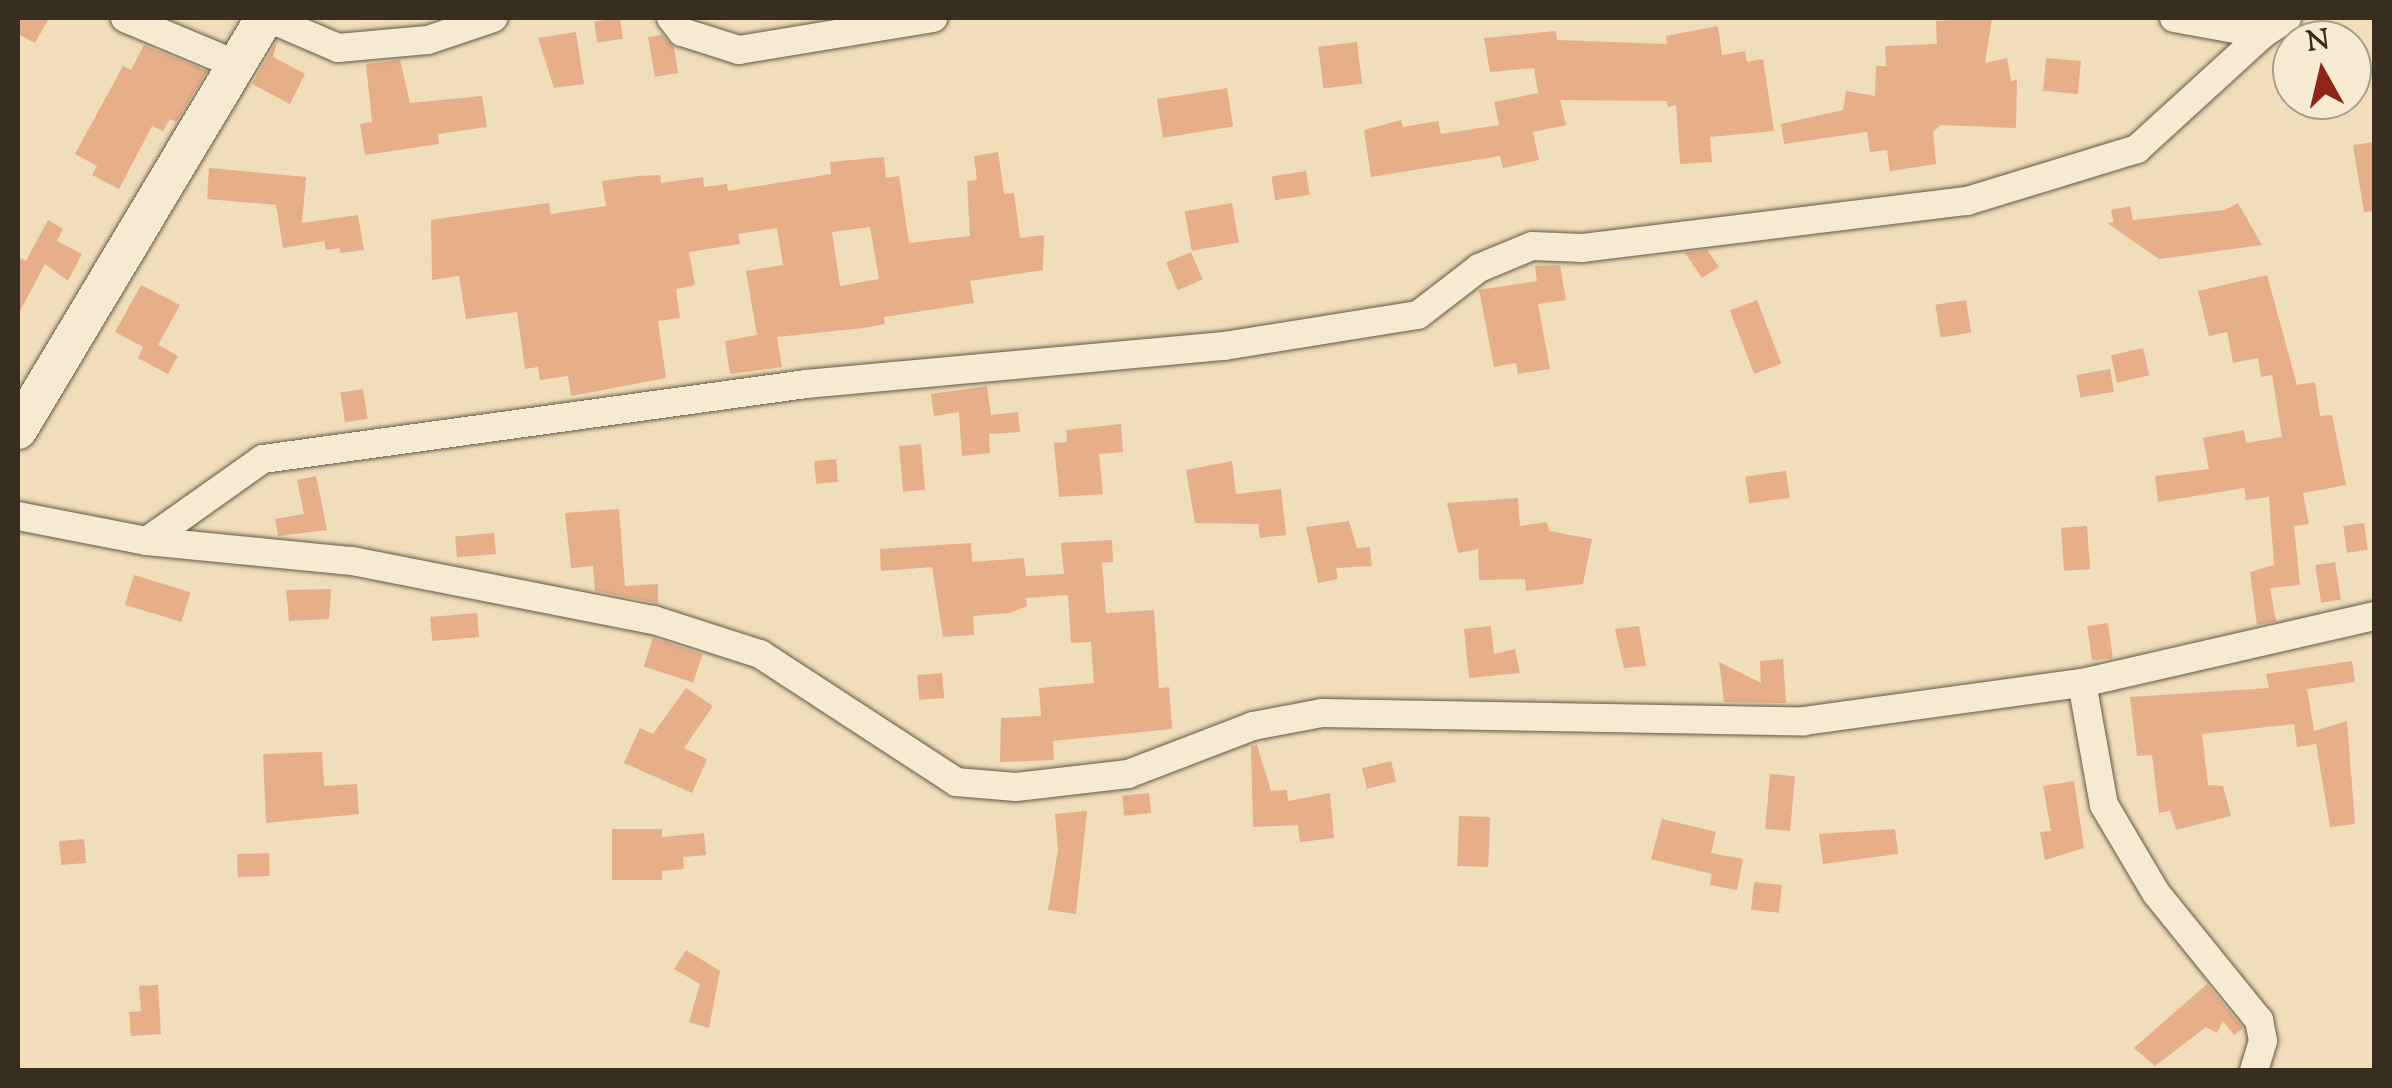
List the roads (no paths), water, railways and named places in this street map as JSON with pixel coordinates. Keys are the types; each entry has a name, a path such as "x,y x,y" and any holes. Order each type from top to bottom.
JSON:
{"main road":[{"path":"18,430 266,18"}],"street":[{"path":"125,18 240,66"},
{"path":"266,18 338,48 428,40 493,18"},
{"path":"671,18 682,32 739,50 933,18"},
{"path":"2174,18 2263,34"},
{"path":"147,541 263,458 806,384 1224,346 1418,315 1479,268 1532,246 1583,248 1967,201 2137,149 2263,34 2287,18"},
{"path":"18,516 147,541 352,561 654,620 760,654 956,782 1016,787 1128,774 1253,726 1322,714 1804,721 2082,683 2374,616"},
{"path":"2082,683 2104,804 2156,893 2259,1020 2263,1042 2254,1070"}]}
